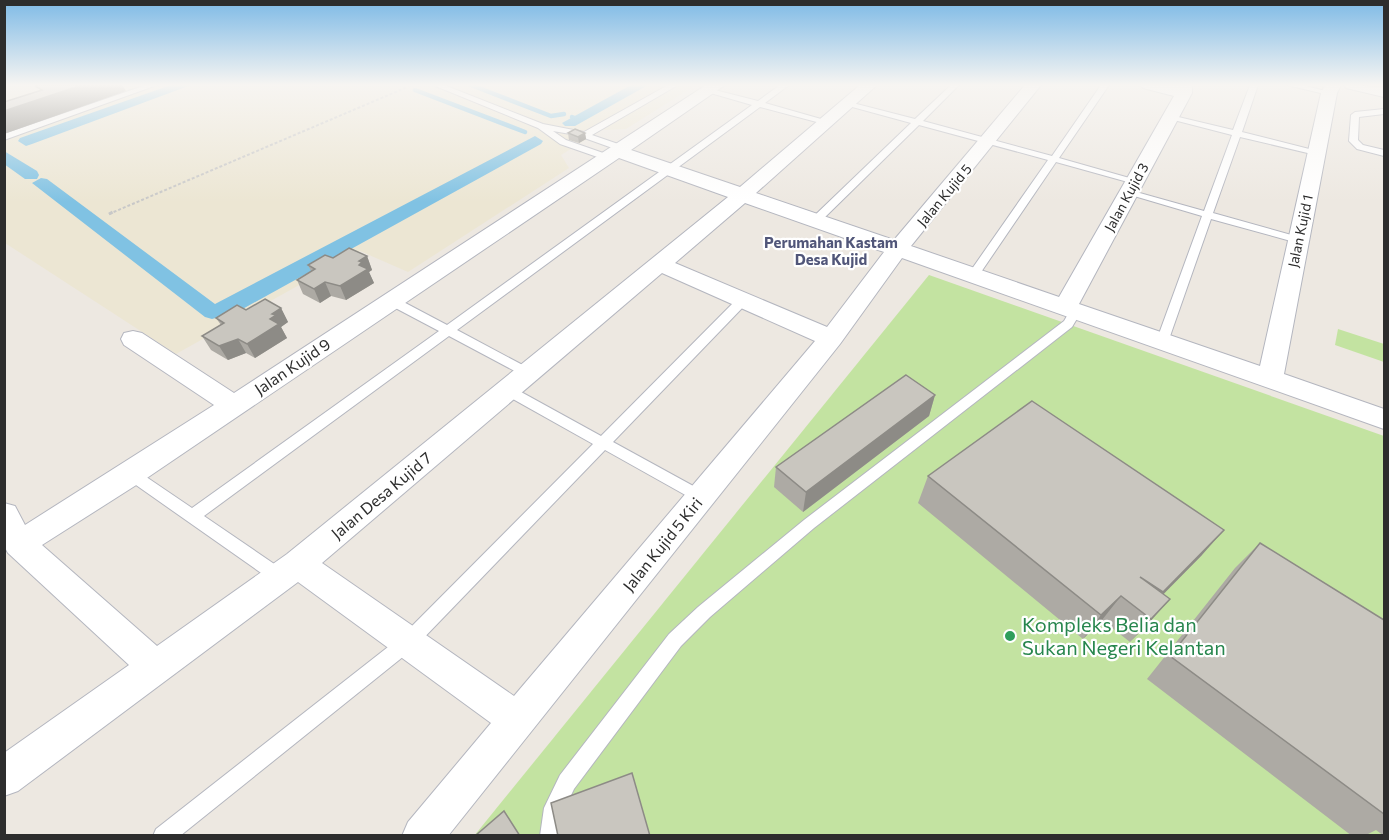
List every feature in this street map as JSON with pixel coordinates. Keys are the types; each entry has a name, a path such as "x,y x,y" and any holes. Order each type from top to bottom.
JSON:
{"street":[{"name":"Jalan Kujid 9","path":"19,544 131,474 657,124"},
{"name":"Jalan Desa Kujid 7","path":"4,777 289,570 744,194 824,124"},
{"name":"Jalan Kujid 5","path":"898,249 1002,124"},
{"name":"Jalan Kujid 3","path":"1070,310 1167,124"},
{"name":"Jalan Kujid 1","path":"1270,379 1323,124"},
{"path":"614,152 744,194 1384,419"},
{"name":"Jalan Kujid 5 Kiri","path":"422,836 831,338 898,249"},
{"path":"659,264 831,338"},
{"path":"133,339 233,405"},
{"path":"4,515 19,544 156,668"},
{"path":"289,570 408,642 517,720"}],"lane":[{"path":"4,137 41,124"},
{"path":"536,124 585,135 614,152"},
{"path":"585,135 604,124"},
{"path":"192,517 731,124"},
{"path":"816,220 915,124"},
{"path":"930,124 1055,159 1208,215 1298,240"},
{"path":"974,276 1079,124"},
{"path":"1198,124 1316,152"},
{"path":"1162,342 1240,124"},
{"path":"1354,124 1353,141 1360,147 1384,153"},
{"path":"541,126 563,142 614,152"},
{"path":"390,300 448,331 603,443 701,497"},
{"path":"163,836 408,642 743,300"},
{"path":"550,836 549,825 554,804 567,782 675,640 704,612 809,524 1068,324 1070,310"},
{"path":"131,474 192,517 289,570"}],"path":[{"path":"109,214 320,124"}],"shaded area":[{"path":"4,124 634,124 626,129 602,130 561,155 569,168 408,272 360,251 176,354 5,243"}],"green space":[{"name":"Kompleks Belia dan Sukan Negeri Kelantan","path":"929,275 1384,436 1384,835 474,836"},
{"path":"1338,329 1384,344 1384,362 1335,345"}],"building":[{"path":"575,129 585,133 578,137 568,133"},
{"path":"349,248 367,256 359,261 362,262 359,265 368,269 340,286 325,282 314,289 297,280 315,269 308,265 325,255 333,258"},
{"path":"265,299 281,308 272,314 276,315 270,319 279,324 247,344 238,339 219,346 202,336 224,323 216,318 237,305 246,310"},
{"path":"906,375 935,395 806,492 776,467"},
{"path":"1032,401 1224,530 1163,592 1140,577 1170,599 1151,619 1121,596 1101,615 928,476"},
{"path":"1260,543 1384,620 1384,814 1170,656"},
{"path":"632,773 650,836 558,836 551,803"},
{"path":"504,811 520,836 475,836"}],"waterway":[{"path":"26,141 73,124"},
{"path":"505,124 525,132"},
{"path":"41,183 212,312 232,306 535,141"},
{"path":"4,156 31,175"}],"place":[{"name":"Kompleks Belia dan Sukan Negeri Kelantan","path":"1010,636"}],"district":[{"name":"Perumahan Kastam Desa Kujid","path":"831,250"}]}
